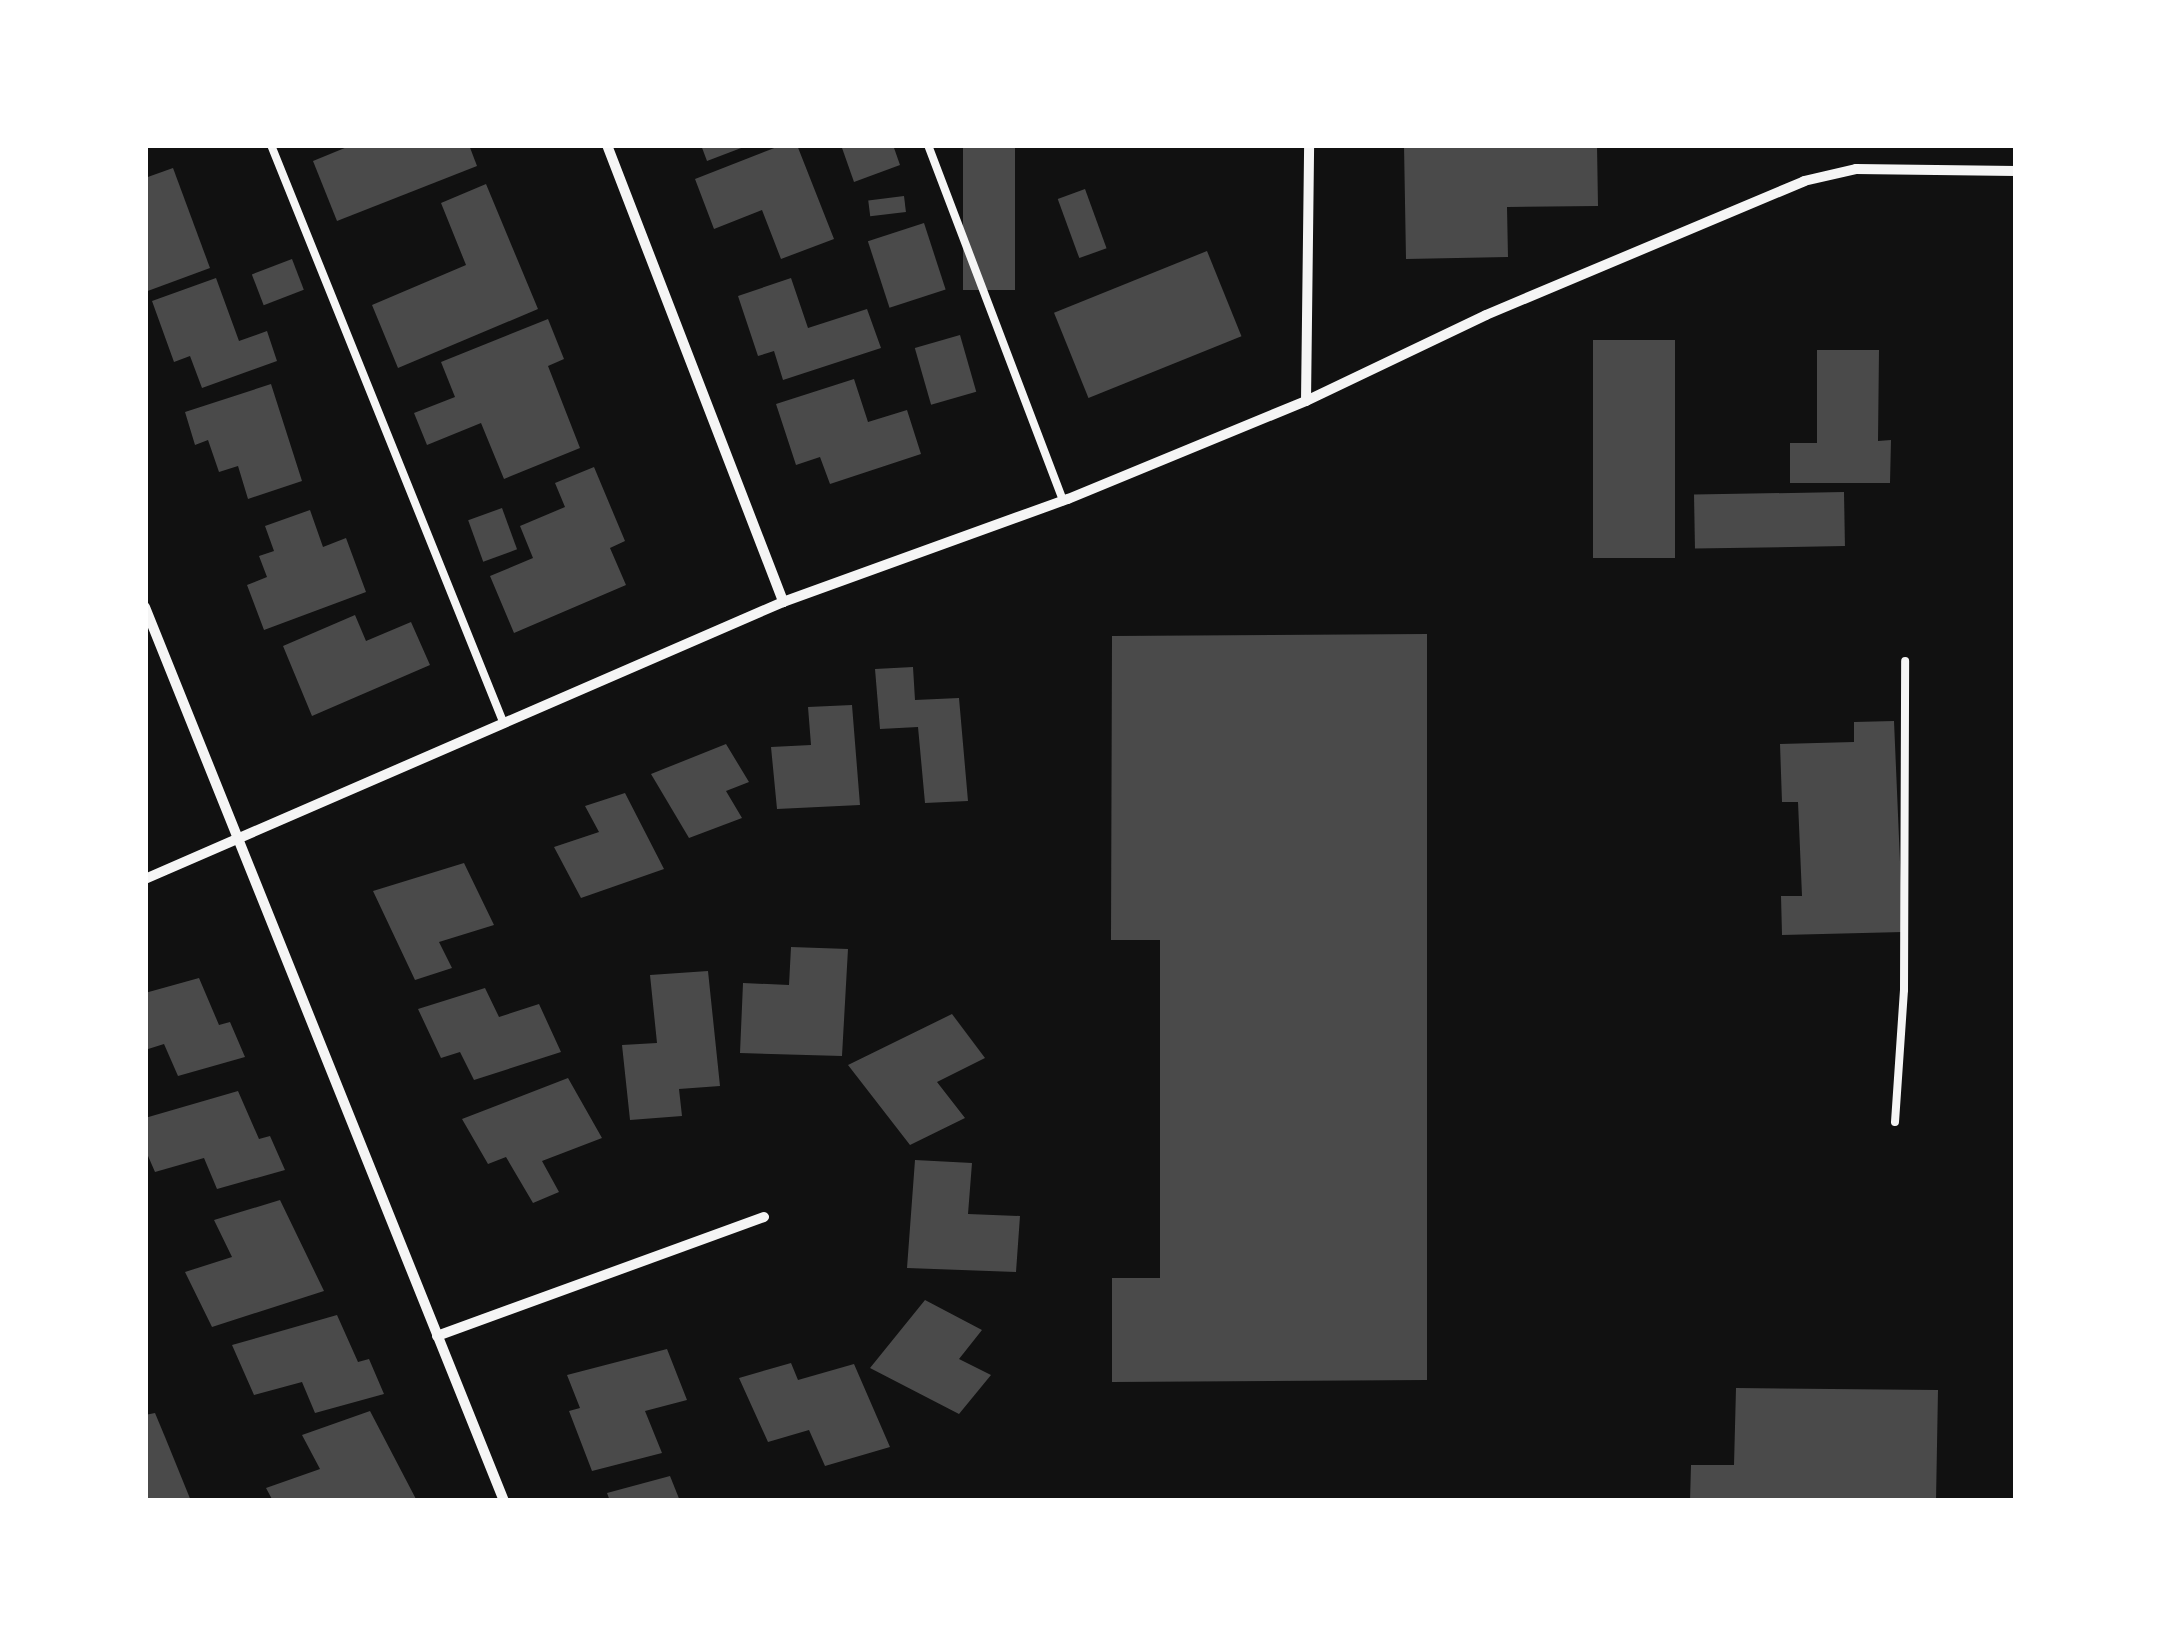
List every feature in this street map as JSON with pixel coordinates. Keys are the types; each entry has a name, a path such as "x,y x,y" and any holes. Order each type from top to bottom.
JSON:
{"street":[{"path":"606,145 783,602"},
{"path":"1306,401 1309,145"},
{"path":"145,878 783,602 1063,500 1306,401 1486,315 1804,181 1856,170 2016,171"},
{"path":"145,607 234,840 504,1501"},
{"path":"437,1336 764,1217"}],"lane":[{"path":"271,145 504,724"},
{"path":"928,145 1063,500"},
{"path":"1895,1122 1904,990 1905,661"}],"building":[{"path":"352,145 469,145 477,166 337,221 313,161"},
{"path":"701,145 749,145 707,161"},
{"path":"782,145 797,145 834,239 781,259 762,210 714,229 695,179"},
{"path":"841,145 893,145 900,165 854,182"},
{"path":"963,145 1015,145 1015,290 963,290"},
{"path":"1404,145 1597,145 1598,206 1507,207 1508,257 1406,259"},
{"path":"173,168 210,268 145,292 145,178"},
{"path":"486,184 538,309 398,368 372,305 466,265 441,203"},
{"path":"1085,189 1107,248 1079,258 1058,199"},
{"path":"904,196 906,212 870,216 868,200"},
{"path":"924,223 946,290 890,308 868,241"},
{"path":"1207,251 1241,336 1088,398 1054,313"},
{"path":"292,259 304,290 264,305 252,274"},
{"path":"216,278 239,341 267,331 277,361 202,388 190,356 174,362 152,301"},
{"path":"791,278 808,328 867,309 881,348 783,380 774,351 758,356 738,296"},
{"path":"548,319 564,359 548,366 580,448 504,479 481,423 427,445 414,413 455,397 441,362"},
{"path":"960,335 976,392 931,405 915,348"},
{"path":"1593,340 1675,340 1675,558 1593,558"},
{"path":"1817,350 1879,350 1878,441 1891,440 1890,483 1790,483 1790,443 1817,443"},
{"path":"854,379 868,422 907,410 921,454 830,484 820,457 796,465 776,404"},
{"path":"271,384 302,481 248,499 238,466 219,472 208,440 195,445 185,412"},
{"path":"594,467 625,541 610,548 626,585 514,633 490,576 533,558 520,526 565,507 555,483"},
{"path":"1844,492 1845,546 1695,549 1694,495"},
{"path":"502,508 517,549 483,562 468,520"},
{"path":"310,510 323,547 346,538 366,592 264,630 247,585 267,577 259,556 274,551 265,526"},
{"path":"355,615 366,641 411,622 430,665 312,716 283,646"},
{"path":"1427,634 1427,1380 1112,1382 1112,1278 1160,1278 1160,940 1111,940 1112,636"},
{"path":"913,667 915,700 959,698 968,801 925,803 918,727 880,729 875,669"},
{"path":"852,705 860,805 777,809 771,747 811,745 808,707"},
{"path":"1894,721 1903,932 1782,935 1781,896 1802,896 1798,802 1782,802 1780,744 1854,742 1854,722"},
{"path":"726,744 749,782 726,791 742,818 689,838 651,774"},
{"path":"625,793 664,869 581,898 554,847 599,832 585,806"},
{"path":"464,863 494,925 439,942 452,968 415,980 373,891"},
{"path":"791,947 848,949 842,1056 740,1053 743,983 789,985"},
{"path":"708,971 720,1086 679,1089 682,1116 630,1120 622,1045 657,1043 650,975"},
{"path":"199,978 219,1025 230,1022 245,1057 178,1076 164,1044 145,1050 145,993"},
{"path":"485,988 499,1017 539,1004 561,1052 474,1080 460,1052 441,1058 418,1009"},
{"path":"952,1014 985,1058 937,1082 965,1118 910,1145 848,1065"},
{"path":"568,1078 602,1138 542,1161 559,1192 533,1203 506,1157 488,1164 462,1119"},
{"path":"238,1091 259,1139 270,1136 285,1170 217,1189 204,1158 155,1172 145,1149 145,1118"},
{"path":"915,1160 972,1163 968,1214 1020,1216 1016,1272 907,1268"},
{"path":"280,1200 324,1291 212,1327 185,1272 232,1257 214,1220"},
{"path":"925,1300 982,1330 959,1359 991,1375 959,1414 870,1368"},
{"path":"337,1315 358,1362 369,1359 384,1394 315,1413 302,1382 254,1395 232,1345"},
{"path":"667,1349 687,1400 645,1411 662,1453 592,1471 569,1411 580,1408 567,1375"},
{"path":"791,1363 798,1380 854,1364 890,1447 825,1466 809,1430 768,1442 739,1378"},
{"path":"1736,1388 1938,1390 1936,1501 1690,1501 1691,1465 1734,1465"},
{"path":"370,1411 417,1501 273,1501 266,1488 320,1469 302,1435"},
{"path":"155,1413 191,1501 145,1501 145,1415"},
{"path":"670,1476 680,1501 610,1501 607,1493"}]}
